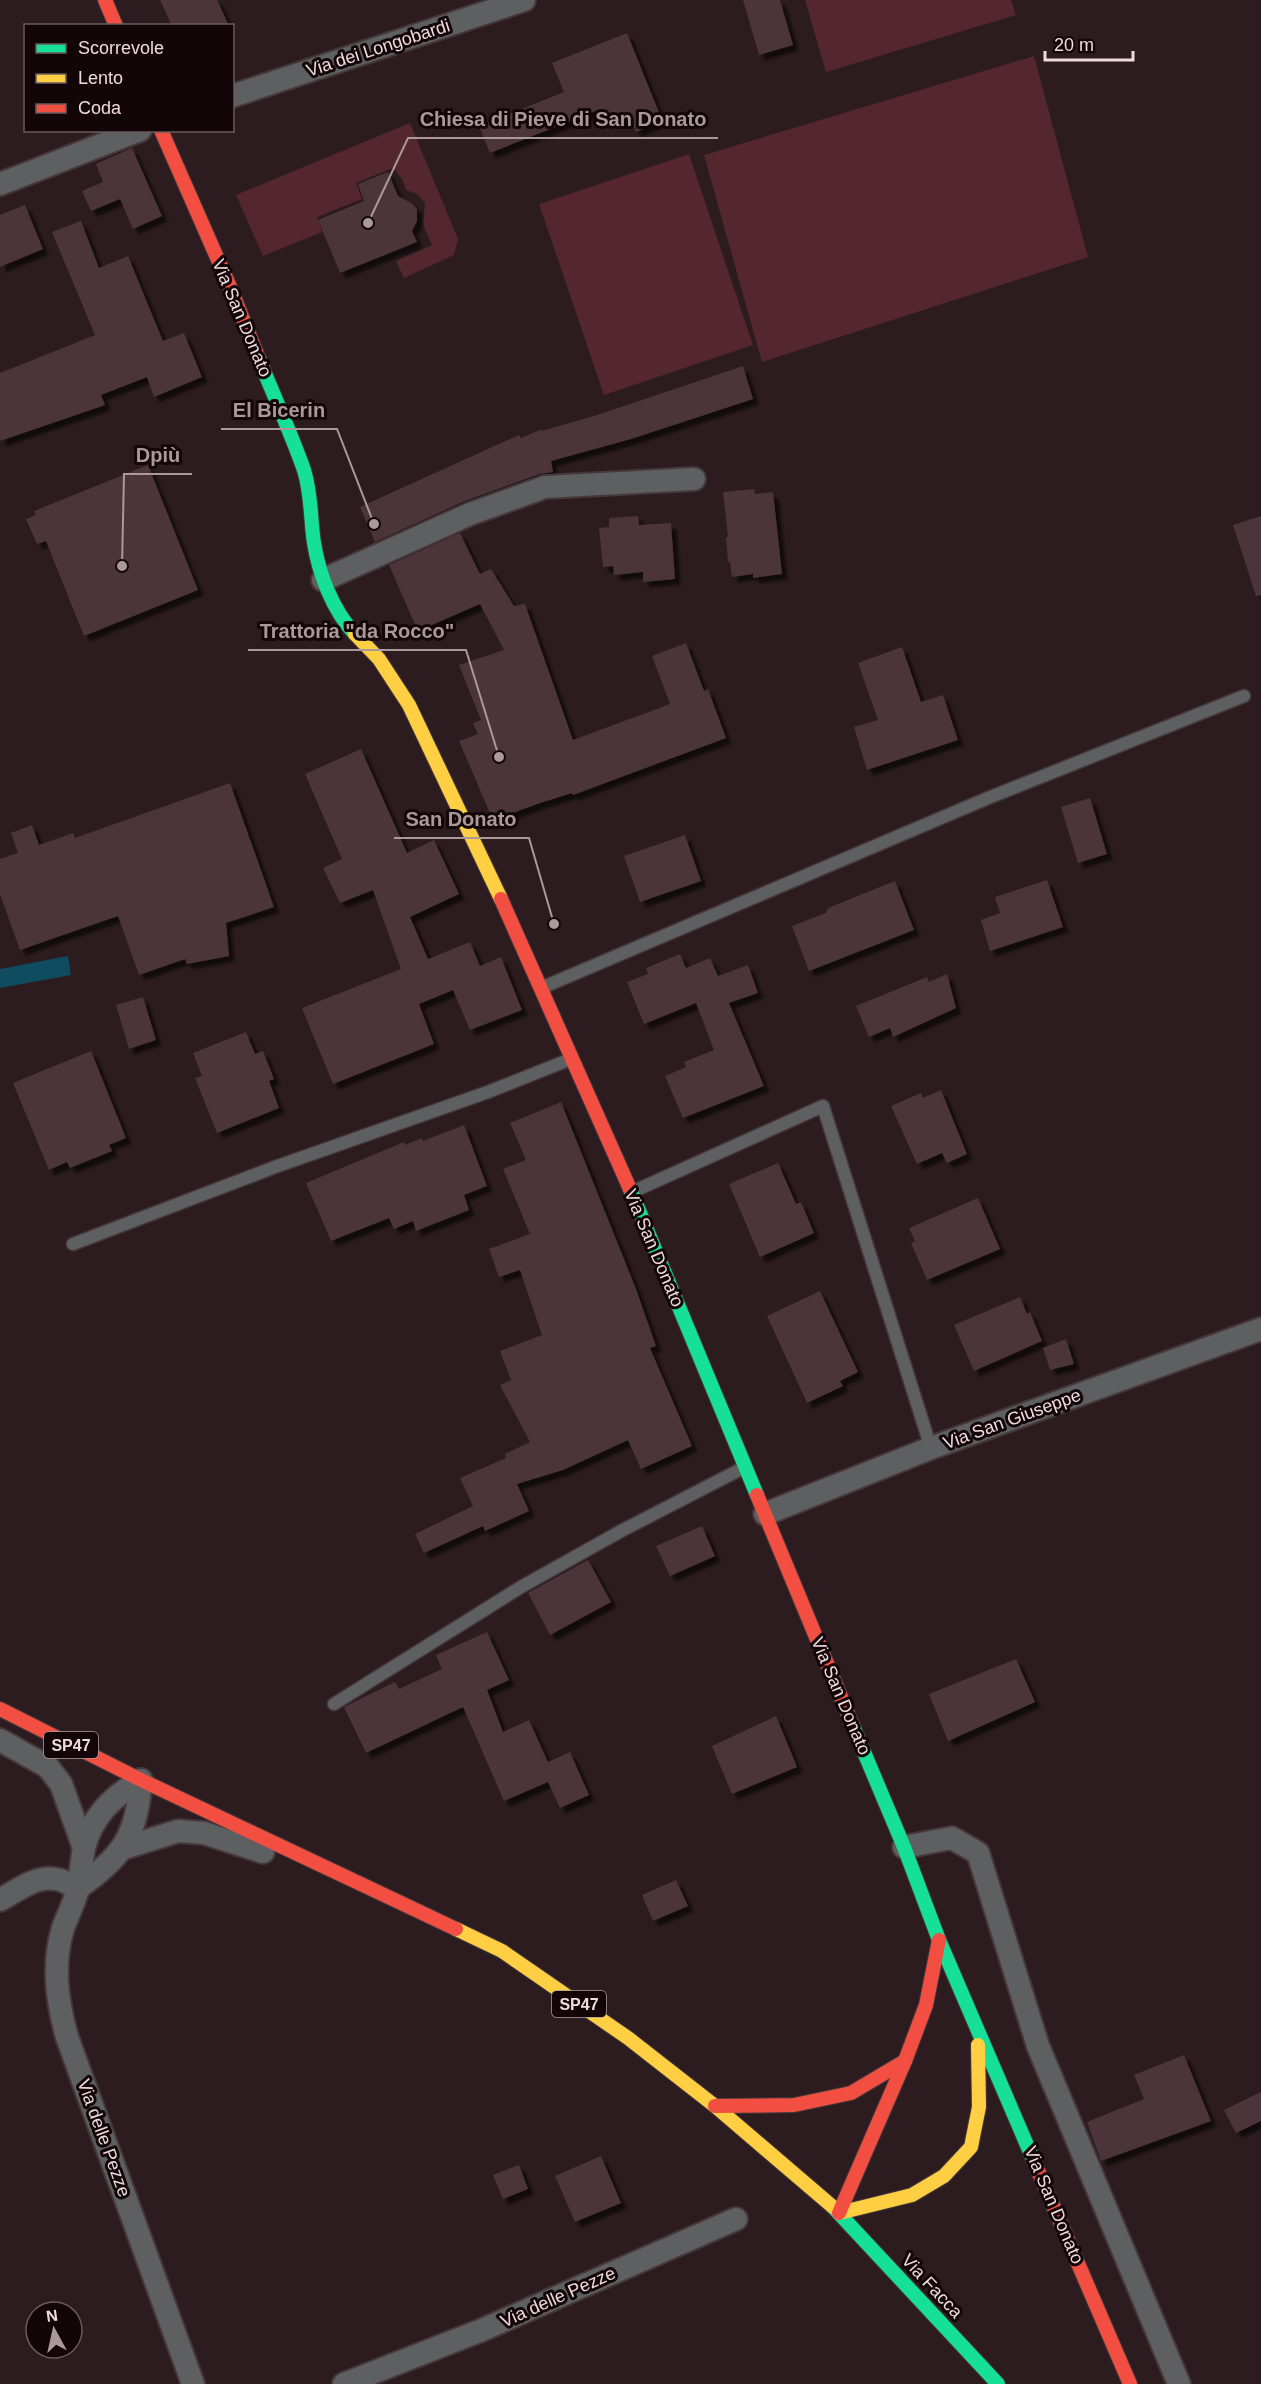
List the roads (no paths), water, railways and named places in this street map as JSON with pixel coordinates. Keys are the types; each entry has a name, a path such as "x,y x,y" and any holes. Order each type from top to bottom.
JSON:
{"street":[{"path":"105,0 115,24"},
{"name":"Via dei Longobardi","path":"234,95 524,0"},
{"path":"0,184 135,132"},
{"name":"Via San Donato","path":"162,132 230,287 304,471 312,503 314,543 323,580 344,623 379,659 409,705 482,857 631,1192 904,1846 939,1940 978,2026 1130,2384"},
{"path":"323,580 470,514 545,487 694,479"},
{"name":"Via San Giuseppe","path":"765,1514 931,1448 1261,1329"},
{"name":"SP47","path":"0,1710 141,1780 502,1951 628,2038 715,2106 839,2213"},
{"path":"0,1740 48,1767 61,1784 84,1848"},
{"path":"0,1900 38,1880 56,1878 78,1888 94,1877 124,1848 139,1806 141,1780"},
{"path":"84,1848 96,1821 107,1804 121,1791 141,1780"},
{"path":"124,1848 178,1831 204,1833 250,1847 432,1918"},
{"path":"904,1846 952,1838 978,1852 1038,2046 1179,2384"},
{"name":"Via delle Pezze","path":"84,1848 78,1888 58,1949 56,1983 58,2007 193,2384"},
{"path":"839,2213 905,2061 926,2005 939,1940"},
{"name":"Via San Donato","path":"839,2213 912,2195 945,2176 971,2147 980,2107 978,2026"},
{"path":"715,2106 794,2105 851,2093 905,2061"},
{"name":"Via Facca","path":"839,2213 998,2384"},
{"name":"Via delle Pezze","path":"344,2384 482,2330 736,2219"}],"lane":[{"path":"540,988 988,798 1244,696"},
{"path":"73,1245 275,1167 488,1092 572,1059"},
{"path":"631,1192 823,1106 931,1448"},
{"path":"334,1704 521,1587 621,1531 746,1467"}],"water":[{"path":"68,956 71,975 0,988 0,969"}],"place":[{"name":"Chiesa di Pieve di San Donato","path":"368,223"},
{"name":"El Bicerin","path":"374,524"},
{"name":"Dpiù","path":"122,566"},
{"name":"Trattoria \"da Rocco\"","path":"499,757"},
{"name":"San Donato","path":"554,924"}]}
